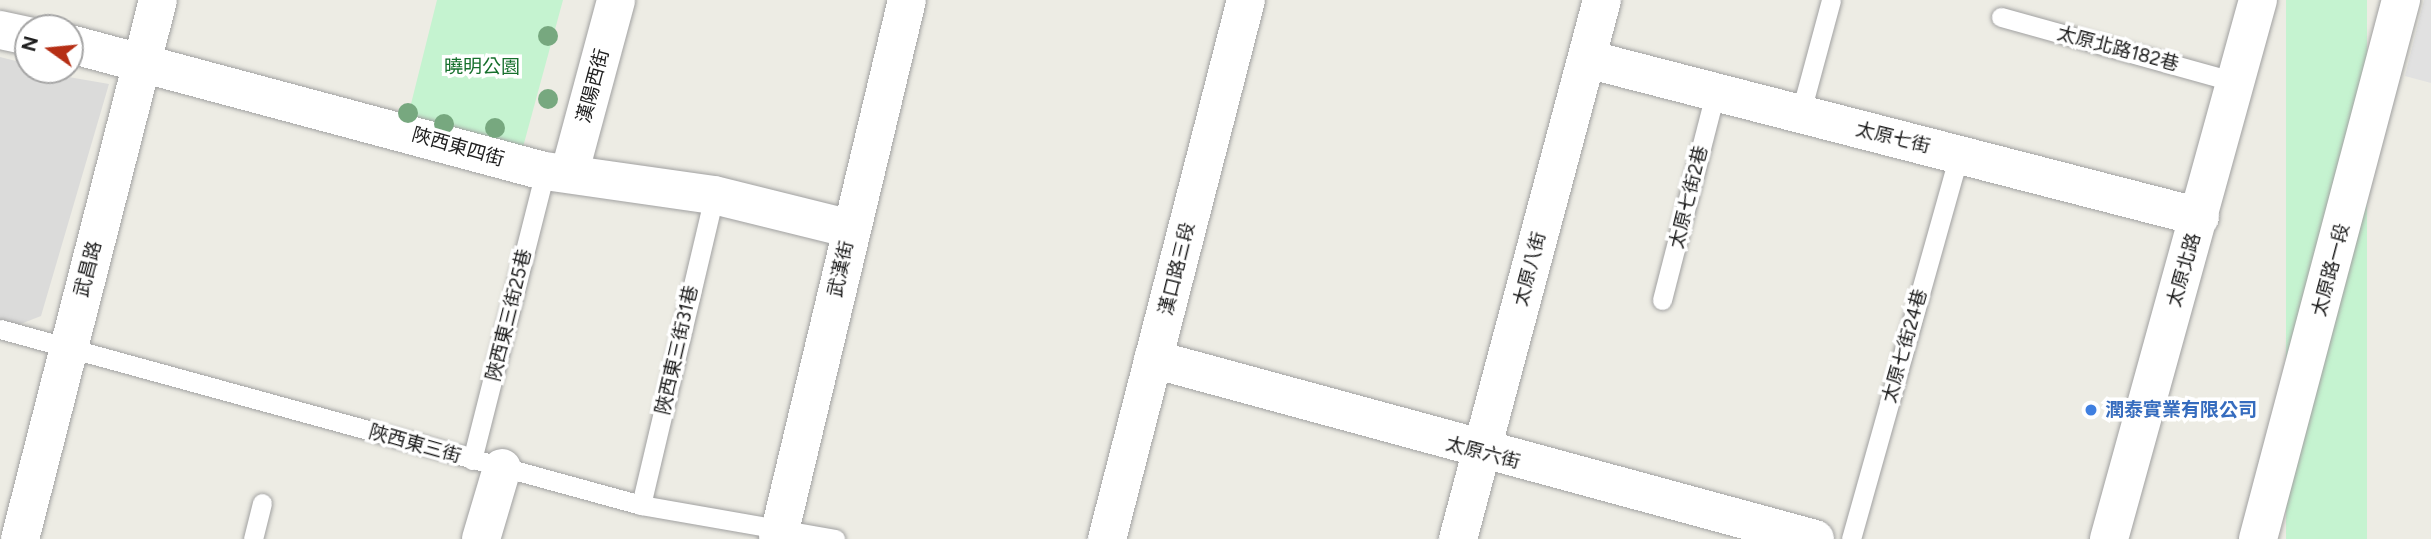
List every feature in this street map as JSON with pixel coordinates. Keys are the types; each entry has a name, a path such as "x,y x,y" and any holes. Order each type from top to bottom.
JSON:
{"street":[{"name":"武昌路","path":"19,539 158,0"},
{"name":"漢陽西街","path":"557,171 616,0"},
{"name":"武漢街","path":"779,532 907,0"},
{"name":"漢口路三段","path":"1107,539 1246,0"},
{"name":"太原八街","path":"1458,539 1602,0"},
{"name":"太原北路","path":"2109,539 2258,0"},
{"name":"太原路一段","path":"2258,539 2401,0"},
{"name":"陜西東四街","path":"84,47 143,59 557,171 713,195 851,229"},
{"name":"太原七街","path":"1587,59 2200,217"},
{"name":"太原六街","path":"1153,359 1757,533 1815,539"},
{"path":"481,539 487,464"}],"lane":[{"path":"1800,115 1831,0"},
{"name":"太原北路182巷","path":"2001,17 2236,82"},
{"name":"太原七街2巷","path":"1662,300 1715,94"},
{"name":"太原七街24巷","path":"1851,539 1959,154"},
{"name":"陜西東三街25巷","path":"487,464 557,171"},
{"name":"陜西東三街31巷","path":"641,505 713,195"},
{"name":"陜西東三街","path":"0,329 641,505 779,532 835,539"},
{"path":"253,539 262,503"}],"shaded area":[{"path":"2424,0 2431,0 2431,83 2405,76"},
{"path":"0,57 14,60 14,84 84,84 84,80 109,84 41,316 0,332"},
{"path":"2293,520 2360,538 2360,539 2288,539"}],"green space":[{"name":"曉明公園","path":"437,0 563,0 523,147 408,116"},
{"path":"2286,0 2367,0 2367,539 2286,539"}],"place":[{"name":"潤泰實業有限公司","path":"2091,410"}]}
